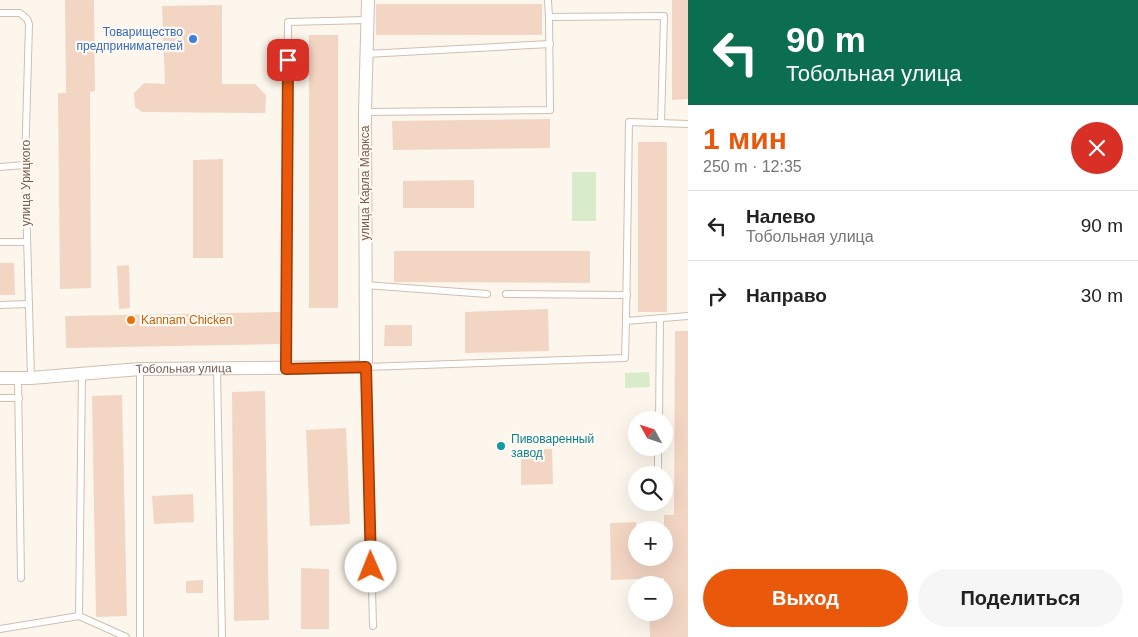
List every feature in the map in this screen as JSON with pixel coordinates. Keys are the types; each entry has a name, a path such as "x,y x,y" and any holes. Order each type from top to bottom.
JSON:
{"street":[{"name":"улица Карла Маркса","path":"366,367 365,112 368,0"},
{"name":"Тобольная улица","path":"0,378 25,378 140,369 366,367"}],"lane":[{"path":"365,112 550,110 548,0"},
{"name":"улица Урицкого","path":"0,13 20,13 29,24 25,165 29,304 25,378 18,398 21,578"},
{"path":"548,17 664,16 661,123"},
{"path":"286,369 288,22 367,20"},
{"path":"366,54 550,44"},
{"path":"373,626 366,367 624,358 627,294 629,122 688,124"},
{"path":"0,168 25,165"},
{"path":"0,242 26,242"},
{"path":"365,285 487,294"},
{"path":"506,294 627,294"},
{"path":"0,305 29,304"},
{"path":"626,321 688,316"},
{"path":"659,411 660,318"},
{"path":"140,369 140,637"},
{"path":"217,369 222,637"},
{"path":"79,616 82,373"},
{"path":"0,398 18,398"},
{"path":"0,629 79,616 126,637"}],"green space":[{"path":"572,172 596,172 596,221 572,221"},
{"path":"649,372 650,387 625,388 625,373"}],"building":[{"path":"65,0 94,0 95,91 90,92 91,288 60,289 58,93 66,93"},
{"path":"672,0 688,0 688,99 672,100"},
{"path":"376,4 542,4 542,35 376,35"},
{"path":"222,5 222,84 255,84 266,95 265,113 142,112 135,107 134,93 144,83 165,84 162,6"},
{"path":"309,35 338,35 338,308 309,308"},
{"path":"550,119 550,148 393,150 392,121"},
{"path":"638,142 667,142 667,312 638,312"},
{"path":"223,159 223,258 193,258 193,160"},
{"path":"474,180 474,208 403,208 403,181"},
{"path":"394,251 590,251 590,283 394,282"},
{"path":"0,263 14,263 15,295 0,295"},
{"path":"129,265 130,308 119,309 117,266"},
{"path":"548,309 549,351 465,353 465,312"},
{"path":"280,312 280,344 66,348 65,316"},
{"path":"385,325 412,325 412,346 384,346"},
{"path":"675,331 688,331 688,637 650,637 649,621 673,621 673,576 628,576 628,579 611,580 610,523 628,522 628,566 673,566 673,521 664,521 664,515 674,515"},
{"path":"265,391 269,620 234,621 232,392"},
{"path":"122,395 127,616 96,617 92,396"},
{"path":"346,428 350,524 310,526 306,430"},
{"path":"521,449 552,449 553,484 521,485"},
{"path":"193,494 194,522 154,524 152,496"},
{"path":"301,568 329,569 329,629 301,629"},
{"path":"203,580 203,593 186,593 186,581"}],"place":[{"name":"Товарищество предпринимателей","path":"193,39"},
{"name":"Kannam Chicken","path":"131,320"},
{"name":"Пивоваренный завод","path":"501,446"}],"route":[{"path":"288,60 286,369 366,367 371,567"}]}
